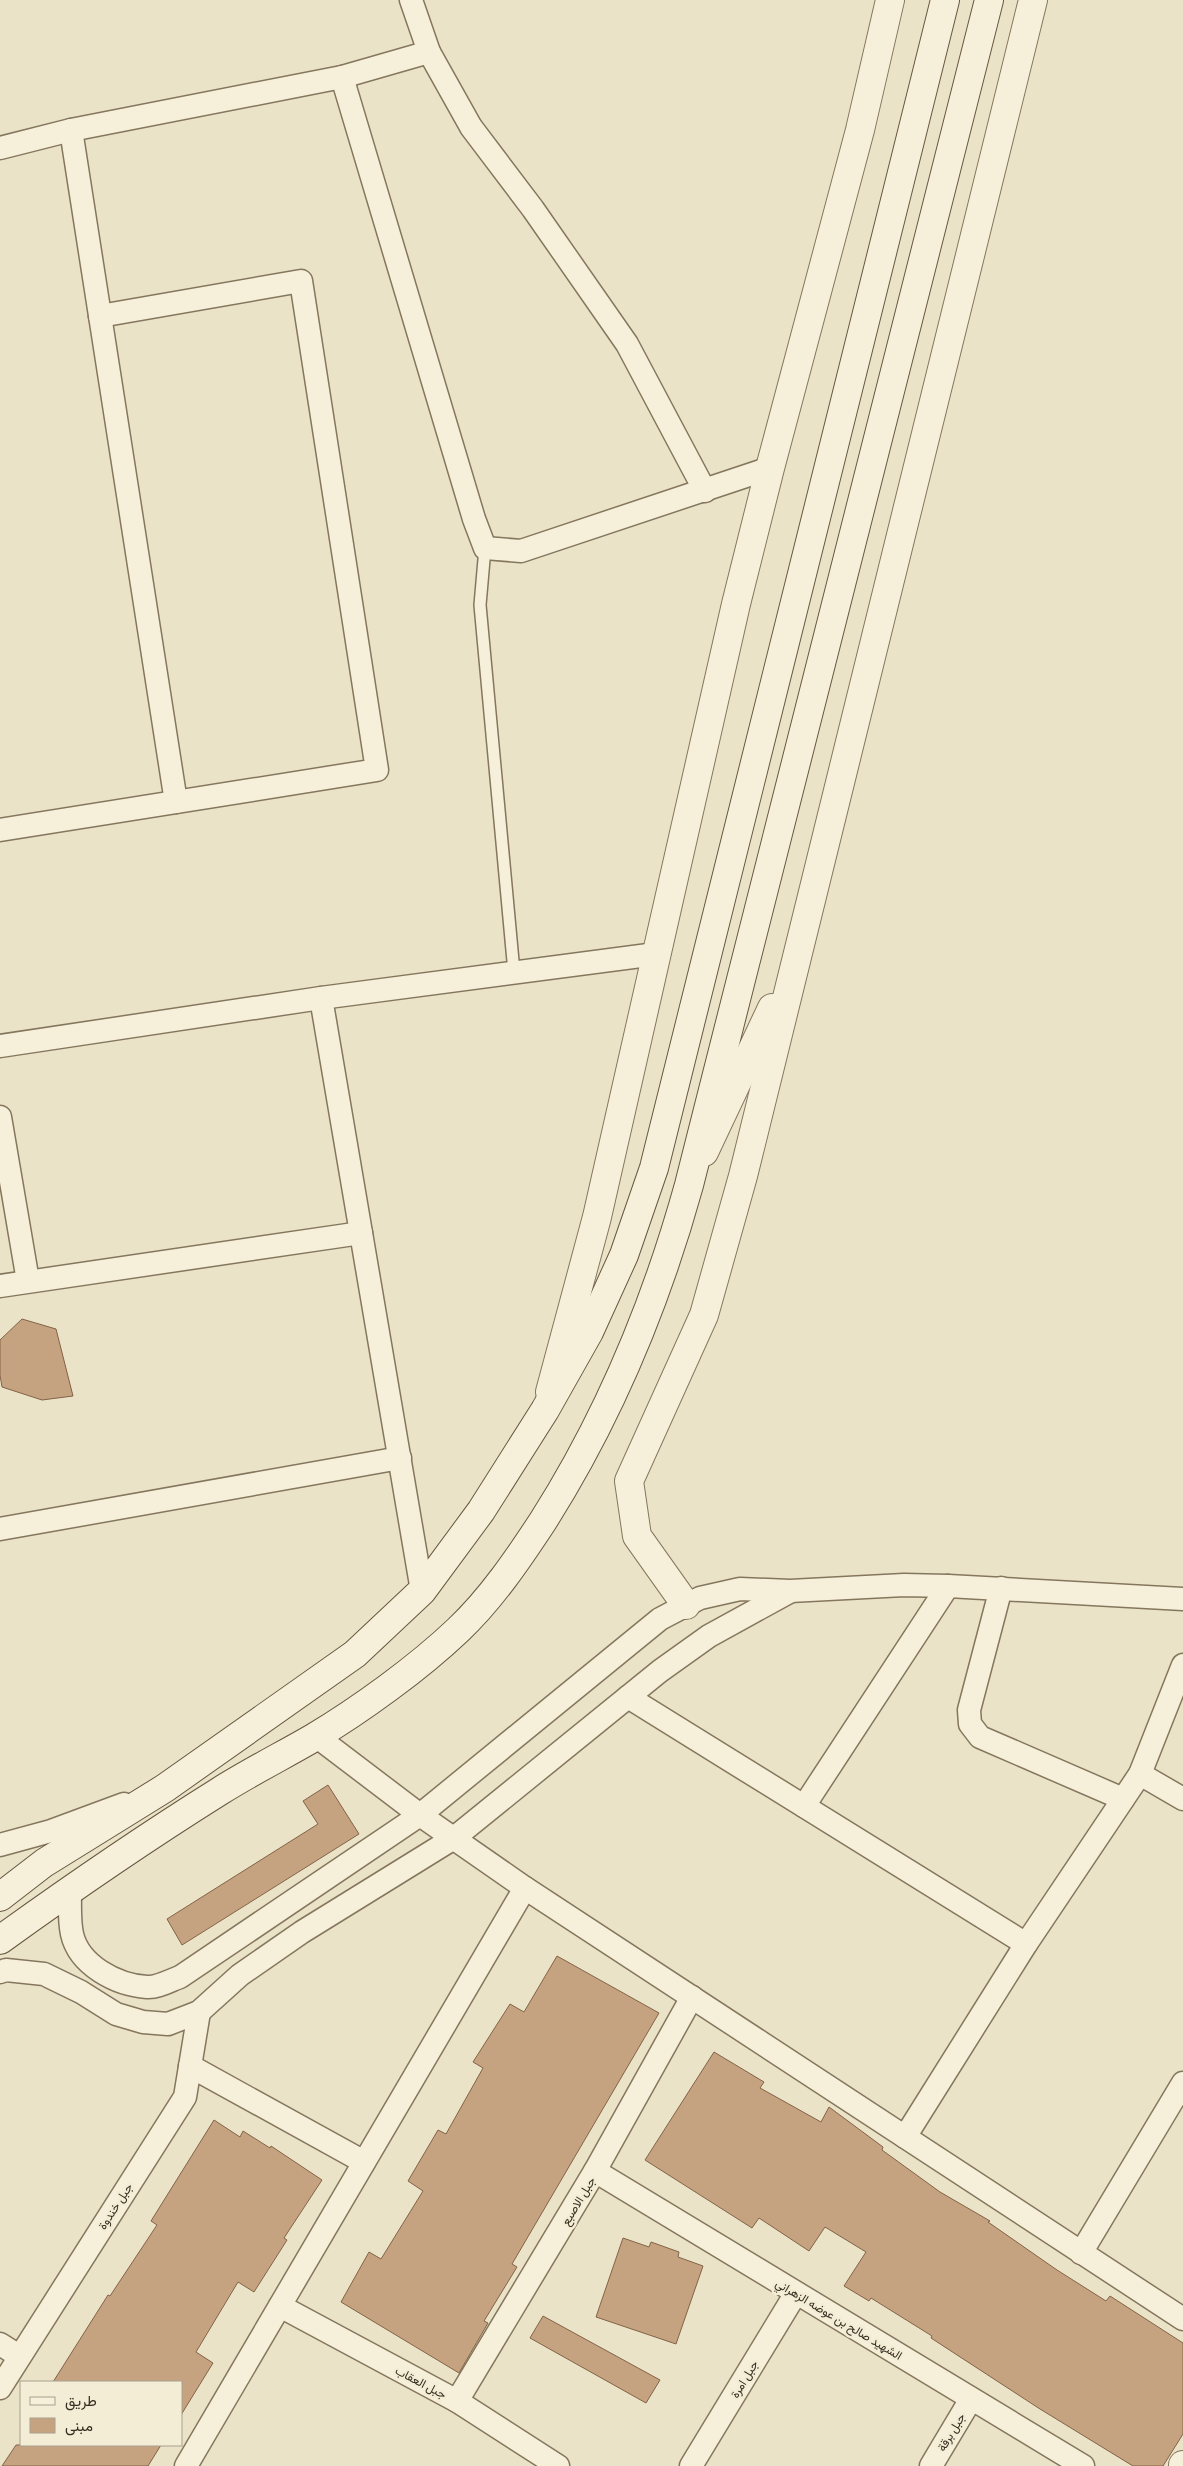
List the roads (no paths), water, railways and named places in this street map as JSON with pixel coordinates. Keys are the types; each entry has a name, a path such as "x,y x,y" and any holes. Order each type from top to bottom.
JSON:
{"main road":[{"path":"545,1410 597,1217 736,604 857,140 890,0"},
{"path":"0,1897 44,1863 165,1788 355,1654 422,1591 481,1512 545,1410 589,1332 624,1255 654,1168 945,0"},
{"path":"0,1940 222,1790 316,1736 407,1673 459,1629 517,1561 571,1478 614,1394 650,1310 689,1186 989,0"},
{"path":"686,1605 637,1536 629,1481 704,1315 743,1176 1034,0"},
{"path":"689,1186 797,953"}],"street":[{"path":"411,0 429,52 471,127 533,209 627,344 704,491"},
{"path":"0,148 71,130 342,77 429,52"},
{"path":"342,77 474,519 485,548 521,551 770,468"},
{"path":"71,130 176,802"},
{"path":"0,830 377,770 301,282 100,316"},
{"path":"0,1046 321,998 656,954"},
{"path":"321,998 422,1591"},
{"path":"0,1117 28,1281"},
{"path":"0,1286 361,1233"},
{"path":"0,1529 400,1458"},
{"path":"70,1891 72,1935 81,1953 98,1971 122,1981 148,1987 180,1977 420,1814 660,1619 700,1598 740,1589 790,1592 904,1585 1001,1588 1183,1599"},
{"path":"804,1806 948,1586"},
{"path":"1001,1588 969,1710 970,1724 980,1737 1123,1799"},
{"path":"0,1972 6,1970 44,1974 81,1992 116,2014 143,2022 168,2024 199,2012 240,1975 302,1932 454,1838 628,1696 709,1636 790,1592"},
{"path":"905,2136 1026,1944 1140,1774 1183,1665"},
{"path":"628,1696 1026,1944"},
{"path":"316,1736 420,1814 525,1888 1183,2319"},
{"path":"1140,1774 1183,1799"},
{"path":"0,1845 51,1832 165,1788"},
{"path":"192,2464 280,2306 525,1888"},
{"name":"جبل الاصبع","path":"457,2401 596,2171 692,1997"},
{"name":"جبل خندوة","path":"0,2388 185,2098 199,2012"},
{"path":"190,2066 364,2162"},
{"path":"1081,2253 1183,2083"},
{"name":"الشهيد صالح بن عوضه الزهراني","path":"596,2171 1083,2466"},
{"name":"جبل امرة","path":"692,2466 796,2293"},
{"name":"جبل العقاب","path":"280,2306 457,2401 558,2466"},
{"path":"0,2344 19,2356"},
{"name":"جبل برقة","path":"931,2466 972,2399"}],"lane":[{"path":"485,548 480,605 514,972"}]}
